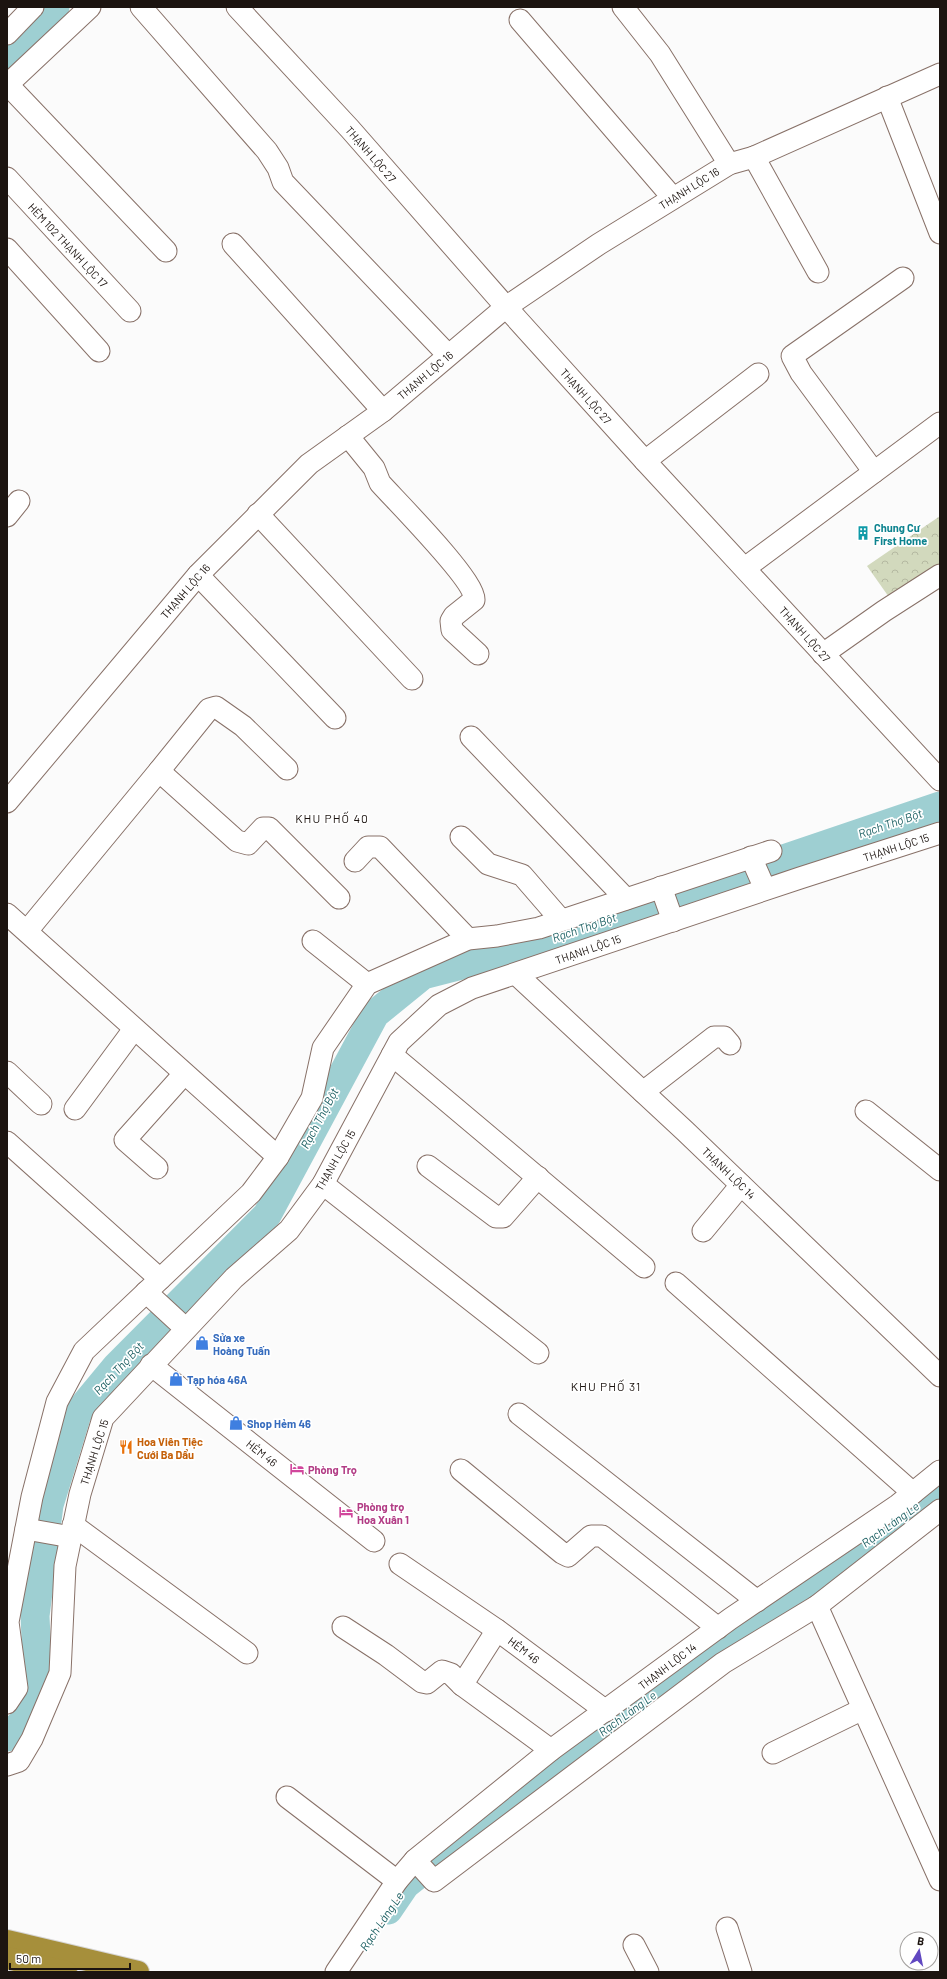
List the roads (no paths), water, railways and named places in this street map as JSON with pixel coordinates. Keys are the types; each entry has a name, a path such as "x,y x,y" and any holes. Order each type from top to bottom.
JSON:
{"highway":[{"path":"7,1941 138,1972"},
{"path":"7,1958 66,1972"}],"street":[{"path":"7,34 33,7"},
{"path":"90,7 7,85 166,251"},
{"path":"141,7 267,151 278,168 283,182 448,355"},
{"name":"THẠNH LỘC 27","path":"236,7 350,129 506,307 823,654 939,790"},
{"path":"623,7 660,54 729,164"},
{"path":"520,20 673,198"},
{"name":"THẠNH LỘC 16","path":"7,802 198,575 258,514 309,464 383,411 506,307 599,244 729,164 754,157 940,74"},
{"path":"887,97 940,233"},
{"path":"754,157 818,272"},
{"name":"HẺM 102 THẠNH LỘC 17","path":"7,178 130,311"},
{"path":"233,244 383,411"},
{"path":"7,249 99,351"},
{"path":"874,472 801,373 792,356 903,278"},
{"path":"646,461 758,374"},
{"path":"745,568 940,423"},
{"path":"348,436 374,468 380,483 452,562 470,587 474,595 474,600 454,616 451,621 452,630 478,654"},
{"path":"258,514 412,679"},
{"path":"198,575 335,718"},
{"path":"823,654 884,611 940,575"},
{"path":"26,932 209,709 216,707 243,726 287,769"},
{"path":"471,737 626,899"},
{"path":"159,771 237,841 248,844 263,828 269,828 339,898"},
{"name":"THẠNH LỘC 15","path":"7,1765 19,1761 32,1739 60,1673 65,1566 80,1494 103,1418 185,1328 234,1278 289,1230 323,1184 399,1042 439,1005 472,988 766,889 940,833"},
{"path":"461,837 488,864 522,875 561,920"},
{"path":"355,861 368,847 380,847 468,939"},
{"path":"7,1703 18,1688 8,1622 32,1497 57,1402 84,1351 251,1193 278,1157 312,1098 323,1048 367,984 468,939 498,936 539,928 771,851"},
{"path":"751,857 766,889"},
{"path":"661,887 673,920"},
{"path":"7,914 278,1157"},
{"path":"313,941 367,984"},
{"name":"THẠNH LỘC 14","path":"516,974 643,1092 940,1376"},
{"path":"75,1109 134,1029"},
{"path":"643,1092 714,1037 724,1036 730,1044"},
{"path":"392,1055 644,1267"},
{"path":"7,1072 40,1104"},
{"path":"157,1168 125,1140 184,1074"},
{"path":"866,1111 940,1170"},
{"path":"7,1142 153,1285 185,1328"},
{"path":"428,1166 496,1217 502,1217 538,1177"},
{"path":"323,1184 538,1353"},
{"path":"703,1231 741,1185"},
{"path":"676,1283 905,1499 915,1530"},
{"name":"HẺM 46","path":"151,1365 374,1541"},
{"path":"519,1414 757,1601"},
{"path":"461,1470 562,1553 568,1556 590,1536 602,1536 718,1628"},
{"name":"THẠNH LỘC 14","path":"336,1972 397,1881 415,1860 551,1750 718,1628 905,1499 940,1471"},
{"path":"415,1860 434,1881 723,1663 817,1606 940,1510"},
{"path":"26,1529 72,1531 247,1653"},
{"name":"HẺM 46","path":"400,1564 497,1630 606,1711"},
{"path":"817,1606 940,1880"},
{"path":"343,1628 386,1655 422,1682 426,1683 442,1671 451,1674 462,1685 551,1750"},
{"path":"462,1685 497,1630"},
{"path":"773,1753 863,1709"},
{"path":"287,1797 397,1881"},
{"path":"727,1928 741,1972"},
{"path":"634,1945 648,1972"}],"waterway":[{"path":"7,54 55,7"},
{"name":"Rạch Thợ Bột","path":"7,1737 26,1719 38,1681 35,1616 49,1505 77,1414 116,1367 267,1215 375,1014 423,975 497,956 940,806"},
{"name":"Rạch Láng Le","path":"388,1910 405,1885 569,1754 940,1488"}],"place":[{"name":"Chung Cư First Home","path":"863,533"},
{"name":"Sửa xe Hoàng Tuấn","path":"202,1343"},
{"name":"Tạp hóa 46A","path":"176,1379"},
{"name":"Shop Hẻm 46","path":"236,1423"},
{"name":"Hoa Viên Tiệc Cưới Ba Dẩu","path":"126,1447"},
{"name":"Phòng Trọ","path":"297,1469"},
{"name":"Phòng trọ Hoa Xuân 1","path":"346,1512"}],"district":[{"name":"KHU PHỐ 40","path":"332,818"},
{"name":"KHU PHỐ 31","path":"606,1386"}]}
